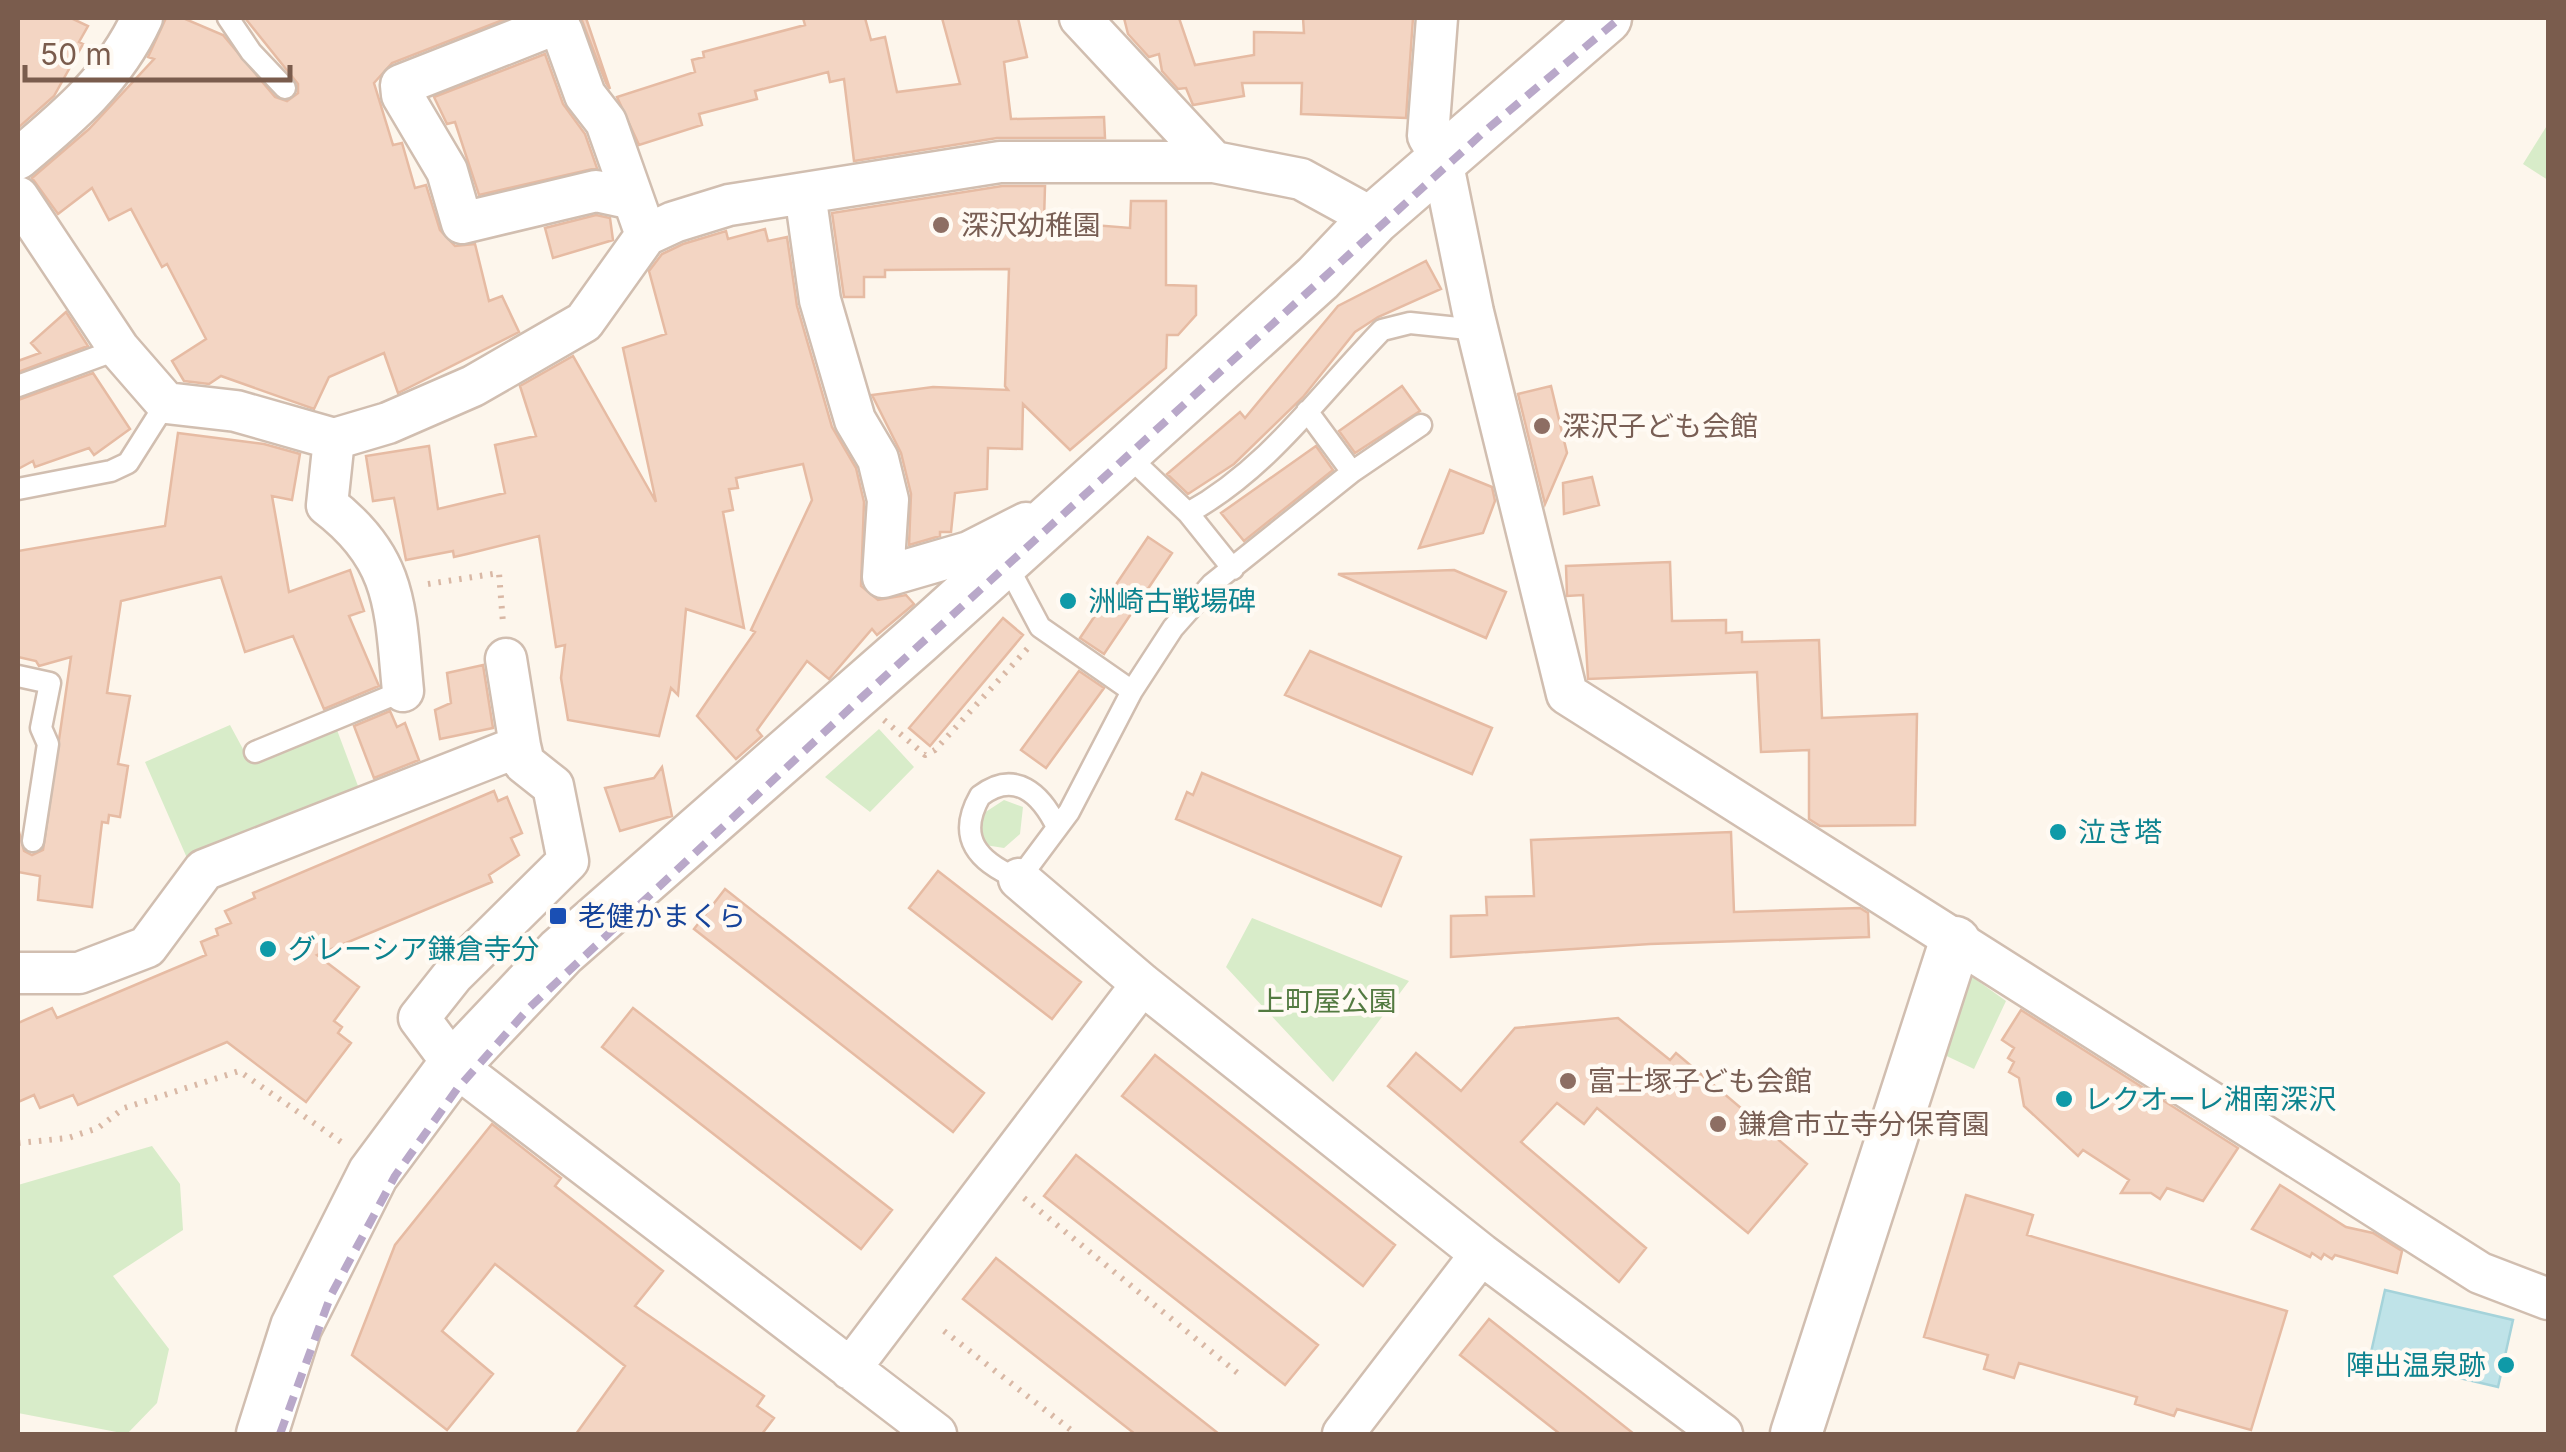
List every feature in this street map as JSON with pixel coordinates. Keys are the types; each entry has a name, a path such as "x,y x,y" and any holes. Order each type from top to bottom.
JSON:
{"street":[{"path":"18,159 81,106 117,64 142,18"},
{"path":"1080,18 1214,162"},
{"path":"1437,18 1428,136 1442,160 1478,330 1567,694 2480,1273 2548,1300"},
{"path":"262,1434 296,1326 378,1167 454,1065 560,952 1042,528 1318,278 1374,219 1606,18"},
{"path":"18,197 119,349 166,403 236,411 334,438 388,423 473,386 584,322 640,217 606,122 586,95 562,31 551,26 401,85 402,95 447,171 462,223 596,191 640,217 1000,162 1214,162 1301,178 1374,219"},
{"path":"805,193 820,300 855,420 878,459 888,500 883,578 970,552 1026,523 1042,528"},
{"path":"334,438 327,505 353,525 411,589 403,691"},
{"path":"506,659 524,763 553,786 568,861 453,976 419,1018 454,1065 936,1434"},
{"path":"18,973 79,973 147,947 204,870 520,746"},
{"path":"1019,879 1142,984 1480,1254 1722,1434"},
{"path":"1796,1434 1955,942"},
{"path":"850,1369 1142,984"},
{"path":"1342,1434 1480,1254"}],"lane":[{"path":"228,18 251,52 285,88"},
{"path":"1188,513 1246,476 1382,330 1410,323 1478,330"},
{"path":"18,386 119,349"},
{"path":"18,489 111,471 128,463 166,403"},
{"path":"1307,411 1352,472"},
{"path":"1057,827 1044,800 1031,789 1008,783 980,796 967,830 971,846 983,860 1019,879 1069,812 1132,691 1173,628 1212,584 1352,472 1421,425"},
{"path":"1125,453 1188,513 1232,569"},
{"path":"1005,560 1040,627 1132,691"},
{"path":"18,676 50,683 41,728 48,744 34,841"},
{"path":"256,752 403,691"}],"path":[{"path":"411,589 499,573 502,606"},
{"path":"873,710 925,754 935,750 1018,660 1040,627"},
{"path":"18,1144 83,1133 98,1128 124,1108 238,1072 378,1167"},
{"path":"997,1176 1240,1374"},
{"path":"944,1331 1076,1434"}],"green space":[{"path":"2548,124 2548,180 2523,164"},
{"path":"230,725 250,762 337,730 358,786 187,858 145,762"},
{"path":"879,729 914,767 870,812 825,777"},
{"path":"1004,800 1023,807 1020,834 1004,848 985,845 980,825 984,813"},
{"name":"上町屋公園","path":"1252,918 1409,981 1333,1082 1226,967"},
{"path":"1960,968 2006,1001 1974,1069 1934,1050"},
{"path":"152,1146 180,1184 183,1230 113,1276 169,1349 157,1403 127,1434 18,1413 18,1185"}],"water":[{"path":"2385,1290 2513,1320 2498,1387 2370,1357"}],"building":[{"path":"18,18 71,18 88,26 79,42 83,44 54,96 18,128"},
{"path":"166,18 183,18 223,35 275,97 287,101 298,93 298,84 245,18 508,18 392,63 374,83 393,145 402,143 415,188 426,185 440,230 455,246 475,244 489,301 502,296 519,332 398,393 384,353 329,377 314,409 221,376 209,384 184,381 172,361 206,339 167,264 162,267 131,209 109,220 92,188 58,214 32,178 89,129 154,59 148,57"},
{"path":"581,18 586,18 610,89 606,83"},
{"path":"803,18 865,18 871,40 885,37 897,92 960,84 942,18 1018,18 1027,57 1004,62 1011,119 1104,117 1105,138 997,138 854,161 844,79 830,82 828,72 755,91 757,99 699,114 702,125 639,145 617,97 695,72 692,60 704,57 703,52 805,25"},
{"path":"1124,18 1179,18 1195,65 1254,55 1254,32 1304,33 1303,18 1413,18 1406,118 1301,114 1302,83 1242,83 1244,96 1193,105 1186,88 1178,89 1162,71 1159,54 1149,57 1128,34"},
{"path":"545,54 563,104 585,134 597,168 479,195 455,122 447,124 434,97"},
{"path":"1002,186 1045,186 1044,221 1130,228 1131,201 1166,201 1166,285 1196,286 1196,315 1178,335 1167,335 1166,368 1070,450 1023,404 1022,449 988,448 987,489 955,493 951,532 940,532 940,536 909,545 911,494 901,453 872,395 933,387 1008,390 1005,386 1009,269 885,270 885,277 864,277 864,297 844,297 832,213"},
{"path":"596,215 610,218 613,240 553,258 545,228"},
{"path":"765,229 768,241 787,237 797,306 832,427 856,468 864,502 861,586 878,600 906,595 914,604 877,635 872,629 829,679 807,661 757,730 762,736 736,759 697,716 755,632 751,630 812,500 803,464 736,478 738,488 729,489 733,510 723,512 744,628 686,609 678,695 671,688 659,736 568,720 561,678 565,645 556,647 539,536 454,557 453,551 406,560 394,498 373,501 366,456 429,446 438,509 505,493 495,445 536,436 520,386 573,356 656,502 623,348 666,334 649,271 662,254 683,244 726,231 728,239"},
{"path":"1426,261 1441,289 1378,317 1355,332 1303,397 1234,464 1188,494 1167,474 1240,412 1245,418 1338,306"},
{"path":"66,312 88,346 18,372 18,361 40,353 31,343"},
{"path":"93,373 130,429 94,455 89,448 35,467 33,461 18,469 18,400"},
{"path":"1402,386 1420,411 1355,453 1339,431"},
{"path":"1551,386 1567,453 1545,504 1518,394"},
{"path":"178,433 264,444 300,454 292,500 272,496 289,592 350,570 364,611 349,616 379,686 324,709 293,636 245,652 221,577 121,601 107,693 130,696 118,764 128,766 120,817 109,815 108,823 102,822 92,907 38,900 40,876 18,872 18,828 24,851 32,855 43,850 71,657 39,666 36,661 18,657 18,551 165,526"},
{"path":"1316,446 1333,470 1244,541 1221,513"},
{"path":"1450,470 1492,487 1495,501 1483,533 1419,548"},
{"path":"1592,477 1599,505 1564,514 1563,483"},
{"path":"1148,537 1172,553 1104,654 1080,638"},
{"path":"1670,562 1672,621 1726,620 1726,633 1742,632 1742,642 1819,640 1822,718 1917,714 1915,825 1820,826 1809,819 1809,750 1761,752 1757,672 1588,679 1583,595 1567,596 1566,566"},
{"path":"1454,570 1506,592 1486,638 1338,574"},
{"path":"1003,618 1023,635 930,746 909,728"},
{"path":"1310,651 1492,728 1472,774 1285,695"},
{"path":"483,665 493,728 440,739 435,710 451,703 447,673"},
{"path":"1079,671 1104,688 1046,768 1021,750"},
{"path":"390,711 397,727 405,723 419,760 374,778 354,726"},
{"path":"662,767 672,816 620,831 605,788 654,778"},
{"path":"1202,773 1401,857 1381,906 1176,819 1187,792 1193,795"},
{"name":"グレーシア鎌倉寺分","path":"494,791 498,801 507,797 522,833 511,838 519,855 489,875 492,882 317,955 359,987 334,1021 342,1027 338,1033 351,1043 306,1102 227,1042 78,1105 73,1095 40,1108 34,1095 18,1102 18,1023 52,1008 57,1018 206,955 201,942 218,935 216,929 231,923 225,911 255,898 253,893"},
{"path":"1731,832 1734,912 1860,908 1868,913 1869,937 1650,944 1451,957 1451,916 1487,915 1486,897 1534,896 1531,840"},
{"path":"938,871 1081,982 1052,1019 909,908"},
{"path":"725,889 984,1093 953,1132 694,929"},
{"path":"633,1008 892,1210 861,1249 602,1047"},
{"name":"レクオーレ湘南深沢","path":"2021,1010 2238,1148 2203,1201 2167,1188 2160,1199 2151,1193 2121,1193 2129,1180 2083,1150 2078,1156 2024,1106 2019,1078 2009,1072 2014,1062 2008,1058 2014,1048 2002,1040"},
{"path":"1618,1018 1670,1060 1676,1053 1807,1164 1748,1233 1597,1108 1584,1124 1557,1103 1521,1142 1646,1248 1619,1282 1388,1086 1416,1053 1461,1091 1515,1028"},
{"path":"1155,1055 1395,1245 1363,1286 1122,1096"},
{"path":"492,1124 561,1178 555,1186 663,1271 635,1306 764,1396 757,1406 774,1418 762,1434 576,1434 625,1366 495,1264 442,1331 493,1374 447,1430 352,1355 395,1245"},
{"path":"1076,1155 1318,1345 1285,1385 1044,1196"},
{"path":"2280,1185 2346,1227 2373,1233 2402,1251 2397,1273 2335,1255 2332,1259 2324,1254 2321,1259 2312,1253 2310,1257 2252,1229"},
{"path":"1966,1195 2033,1215 2027,1235 2287,1311 2251,1430 2177,1409 2174,1416 2135,1404 2137,1397 2019,1363 2014,1378 1984,1369 1988,1355 1924,1337"},
{"path":"996,1258 1219,1434 1135,1434 963,1299"},
{"path":"1489,1319 1634,1434 1560,1434 1460,1355"}],"railway":[{"path":"280,1434 331,1295 395,1176 457,1089 529,1008 860,699 1485,131 1620,18"}],"place":[{"name":"深沢幼稚園","path":"941,225"},
{"name":"深沢子ども会館","path":"1542,426"},
{"name":"洲崎古戦場碑","path":"1068,601"},
{"name":"泣き塔","path":"2058,832"},
{"name":"老健かまくら","path":"558,916"},
{"name":"グレーシア鎌倉寺分","path":"268,949"},
{"name":"富士塚子ども会館","path":"1568,1081"},
{"name":"レクオーレ湘南深沢","path":"2064,1099"},
{"name":"鎌倉市立寺分保育園","path":"1718,1124"},
{"name":"陣出温泉跡","path":"2506,1365"}]}
